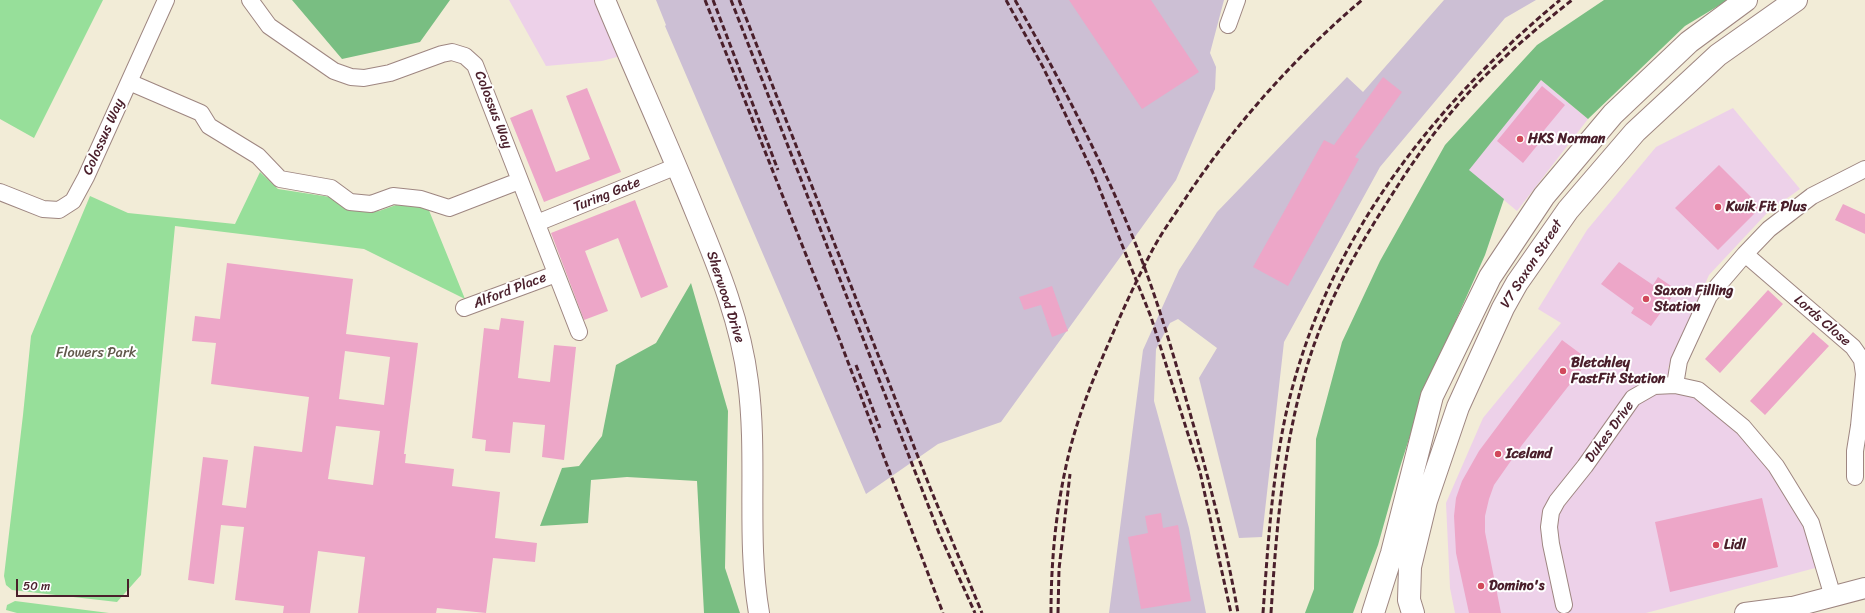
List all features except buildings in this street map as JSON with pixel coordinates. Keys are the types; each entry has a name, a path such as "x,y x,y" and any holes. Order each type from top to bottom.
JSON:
{"main road":[{"name":"V7 Saxon Street","path":"1373,613 1392,553 1432,396 1490,276 1544,196 1613,114 1689,42 1746,0"},
{"name":"V7 Saxon Street","path":"1414,613 1410,600 1410,567 1426,501 1458,406 1503,308 1517,283 1568,210 1635,132 1718,55 1796,0"}],"street":[{"name":"Colossus Way","path":"0,192 43,209 59,210 73,202 86,178 166,0"},
{"name":"Colossus Way","path":"250,0 269,26 334,71 352,77 364,78 390,73 452,52 465,56 475,65 491,102 519,181 537,223 579,332"},
{"name":"Sherwood Drive","path":"605,0 677,166 710,247 736,321 748,381 753,433 754,560 759,613"},
{"path":"1228,25 1237,0"},
{"path":"129,82 200,113 209,126 258,156 280,179 331,188 350,202 371,204 393,196 421,200 449,208 519,181"},
{"name":"Turing Gate","path":"537,223 677,166"},
{"path":"1675,385 1679,361 1709,296 1745,254 1769,229 1812,196 1865,169"},
{"name":"Lords Close","path":"1745,254 1853,347 1862,360 1864,374 1860,426 1855,451 1855,477"},
{"name":"Alford Place","path":"464,308 556,274"},
{"name":"Dukes Drive","path":"1564,605 1551,544 1549,527 1551,512 1557,501 1585,466 1634,398 1654,386 1675,385 1698,390 1743,427 1776,466 1811,523 1833,597"},
{"path":"1745,613 1785,610 1865,588"}],"shaded area":[{"path":"509,0 605,0 628,54 602,61 546,66"},
{"path":"656,0 1224,0 1210,53 1216,67 1215,89 1176,180 1001,422 938,444 866,494 665,26 666,25"},
{"path":"1444,0 1536,0 1505,18 1380,167 1284,342 1262,537 1239,538 1199,378 1217,348 1178,319 1170,323 1156,349 1154,401 1189,528 1206,613 1109,613 1143,350 1179,270 1217,212 1347,77 1363,92"},
{"path":"1541,80 1588,119 1517,211 1468,170"},
{"path":"1733,108 1800,189 1768,212 1709,275 1668,368 1778,463 1807,518 1819,567 1646,613 1455,613 1450,588 1446,503 1483,418 1561,323 1538,309 1587,230 1656,147"}],"green space":[{"path":"0,0 103,0 34,138 0,119"},
{"path":"292,0 450,0 420,42 342,59"},
{"path":"1604,0 1728,0 1685,26 1588,119 1541,80 1469,170 1504,199 1485,255 1424,392 1400,467 1378,545 1353,613 1305,613 1314,589 1316,439 1342,342 1380,261 1445,145 1537,45"},
{"name":"Flowers Park","path":"260,172 278,189 330,197 364,212 379,211 396,205 428,208 465,299 364,249 175,226 141,575 117,602 12,590 6,585 4,576 31,336 90,196 128,213 235,224"},
{"path":"691,283 728,411 725,568 740,613 704,613 697,481 627,477 591,480 588,523 540,526 562,468 579,466 602,436 616,365 656,343"},
{"path":"15,601 109,613 17,613 6,610 7,605"}],"railway":[{"path":"705,0 837,333 943,613"},
{"path":"713,0 778,170"},
{"path":"731,0 939,533 975,613"},
{"path":"739,0 931,490 982,613"},
{"path":"1006,0 1043,67 1094,175 1151,317 1200,472 1231,613"},
{"path":"1015,0 1095,151 1143,263 1179,374 1214,502 1238,613"},
{"path":"1051,613 1056,524 1073,438 1096,372 1142,270 1158,240 1187,196 1246,117 1313,44 1362,0"},
{"path":"1263,613 1274,485 1287,409 1305,348 1328,289 1356,234 1389,182 1427,133 1468,86 1513,42 1560,0"},
{"path":"1271,613 1281,496 1290,438 1310,356 1338,287 1374,222 1417,156 1450,114 1497,64 1572,0"},
{"path":"856,365 880,428"},
{"path":"1058,613 1059,569 1070,474"}],"place":[{"name":"HKS Norman","path":"1520,139"},
{"name":"Kwik Fit Plus","path":"1718,207"},
{"name":"Saxon Filling Station","path":"1646,299"},
{"name":"Bletchley FastFit Station","path":"1563,371"},
{"name":"Iceland","path":"1498,454"},
{"name":"Lidl","path":"1716,545"},
{"name":"Domino's","path":"1481,586"}]}
